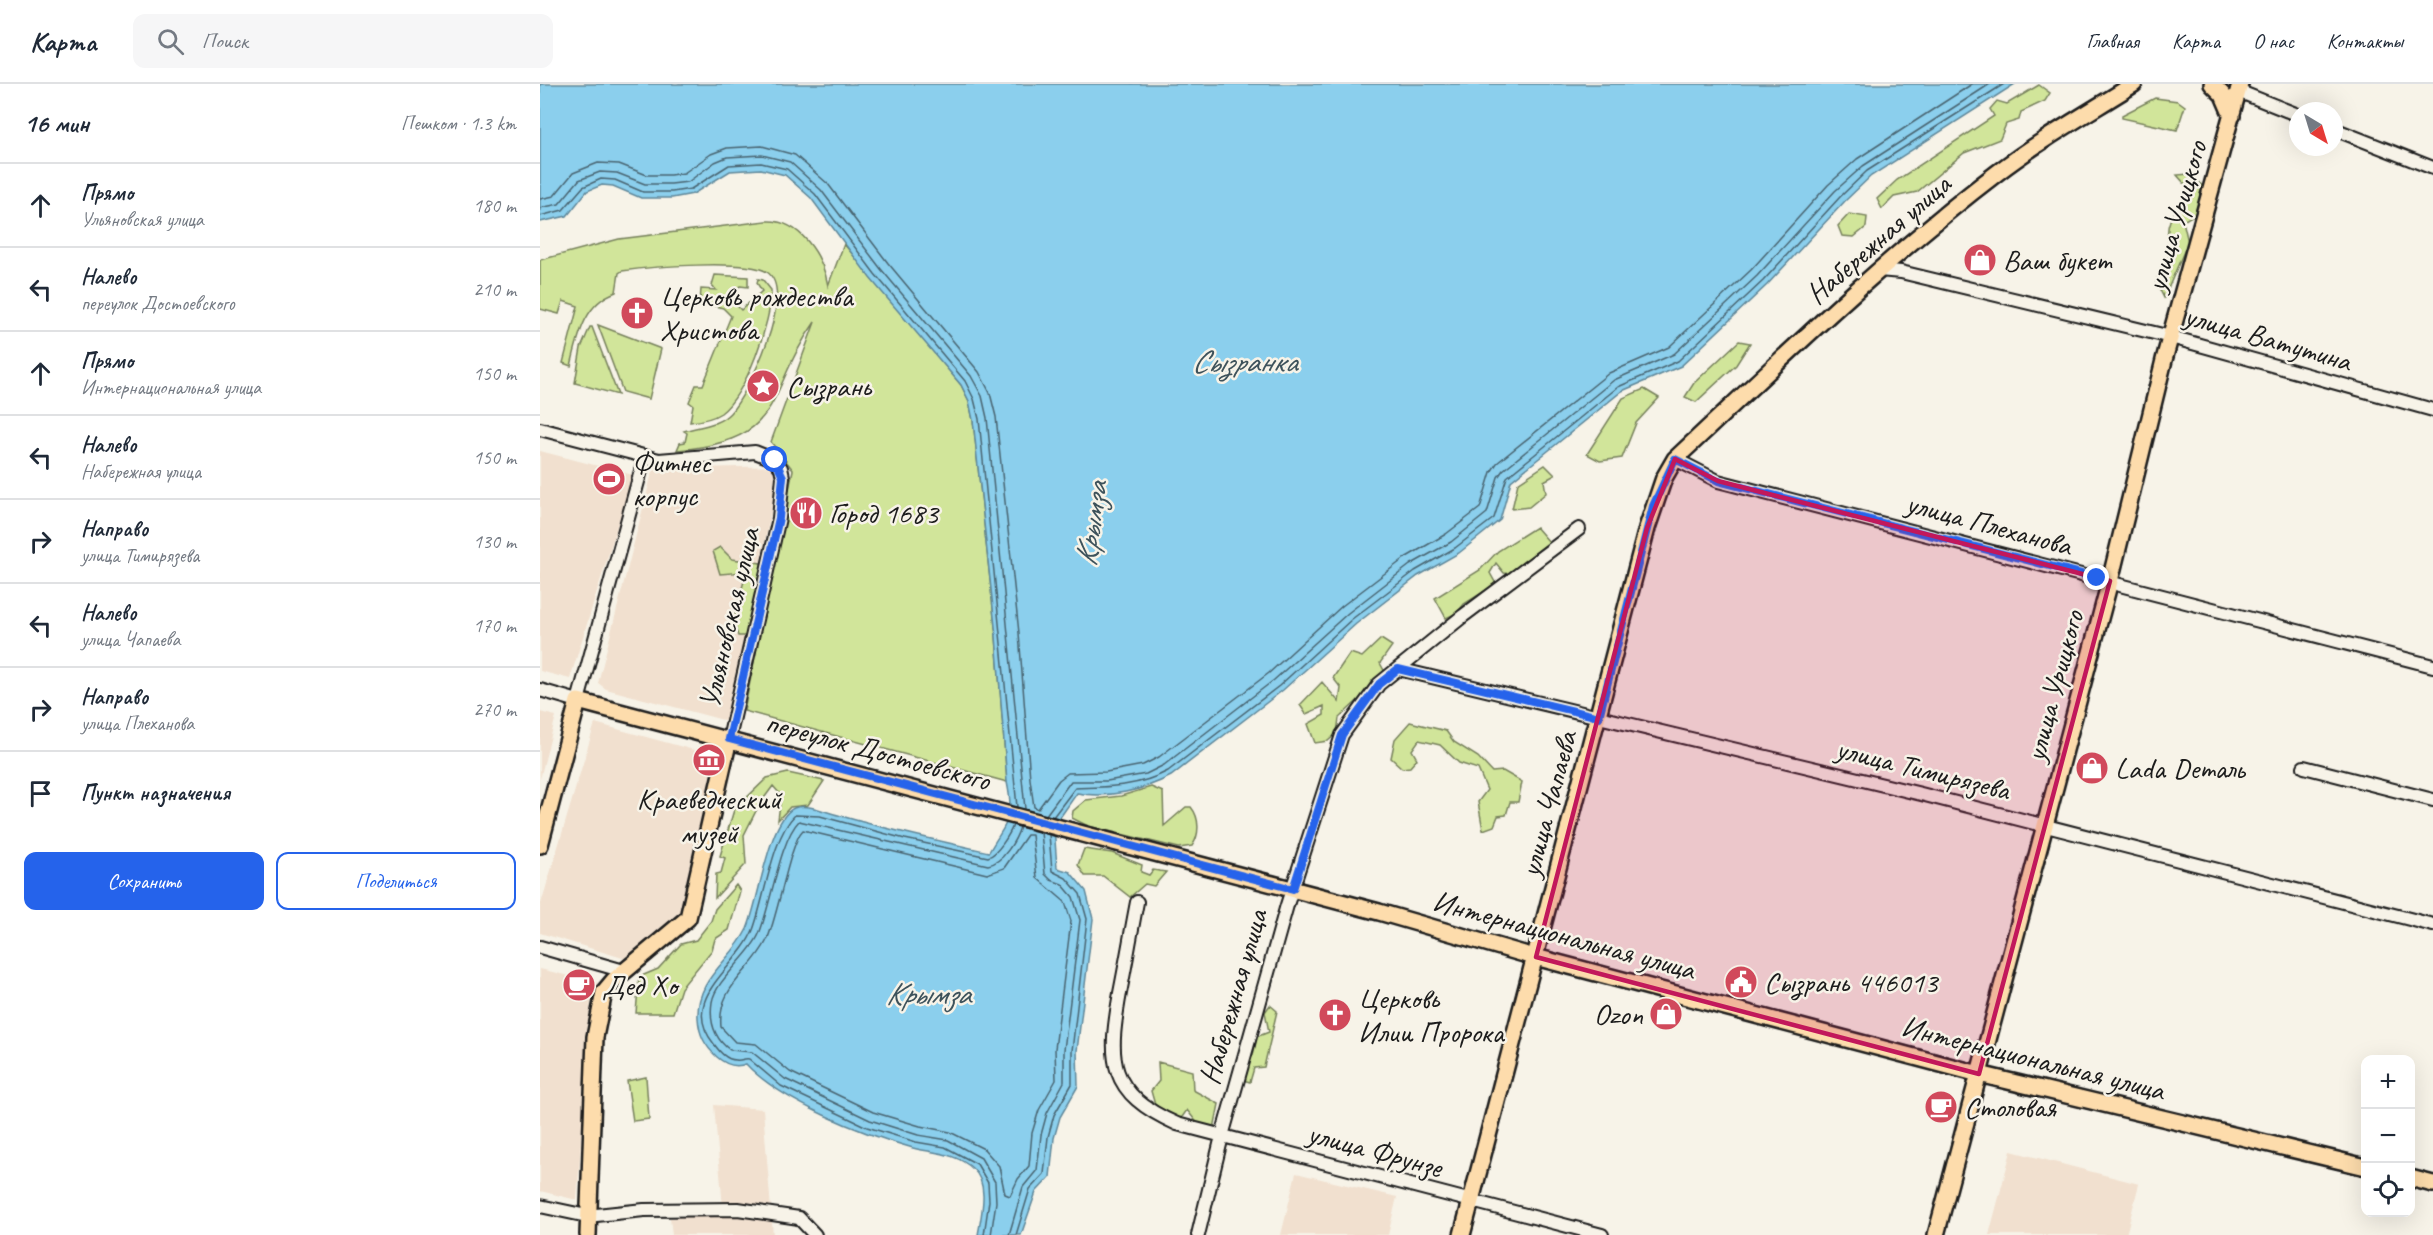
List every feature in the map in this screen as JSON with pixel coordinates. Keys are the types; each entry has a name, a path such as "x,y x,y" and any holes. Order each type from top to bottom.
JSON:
{"main road":[{"name":"Набережная улица","path":"1675,459 1879,270 2000,171 2134,84"},
{"path":"2211,84 2223,95 2232,116"},
{"name":"улица Урицкого","path":"1936,1235 2046,826 2171,337 2239,88"},
{"name":"улица Чапаева","path":"1462,1235 1653,506 1675,459"},
{"path":"540,845 579,701"},
{"name":"переулок Достоевского","path":"579,701 1063,828"},
{"name":"Ульяновская улица","path":"588,1235 595,1037 604,992 624,971 688,918 729,739"},
{"name":"Интернациональная улица","path":"1063,828 1536,957 1979,1074 2361,1166"},
{"path":"2415,1179 2433,1184"}],"street":[{"path":"2239,88 2289,111"},
{"path":"2343,133 2433,168"},
{"name":"улица Ватутина","path":"1879,270 1901,272 2171,337 2433,410"},
{"path":"540,429 645,456 579,701"},
{"name":"Ульяновская улица","path":"645,456 673,460 755,452 775,460 783,477 779,518 729,739"},
{"name":"улица Плеханова","path":"1675,459 1718,481 2433,666"},
{"name":"Набережная улица","path":"1198,1235 1222,1136 1293,889 1342,735 1379,684 1579,529"},
{"name":"улица Тимирязева","path":"1398,669 2046,826 2433,925"},
{"name":"переулок Достоевского","path":"540,690 579,701"},
{"path":"2304,767 2433,800"},
{"name":"улица Фрунзе","path":"1137,902 1112,1035 1112,1059 1118,1076 1140,1102 1177,1124 1602,1235"},
{"path":"540,947 624,971"},
{"path":"540,1206 587,1216 644,1210 738,1209 799,1218 815,1235"}],"highlighted area":[{"path":"1675,459 1718,481 2110,581 1979,1074 1536,957 1647,528"}],"shaded area":[{"path":"540,451 633,475 570,679 540,671"},
{"path":"781,466 727,721 606,689 598,683 653,469"},
{"path":"540,712 556,716 540,779"},
{"path":"595,723 723,758 683,910 626,959 540,933 540,907"},
{"path":"540,969 598,983 591,1003 577,1200 540,1191"},
{"path":"714,1105 763,1109 773,1235 672,1235 670,1218 723,1208"},
{"path":"2011,1151 2139,1184 2126,1235 1989,1235"},
{"path":"1296,1173 1397,1197 1388,1235 1281,1235"}],"green space":[{"path":"2039,85 2050,93 2045,101 2021,112 2019,120 2006,124 2000,139 1964,153 1917,192 1894,197 1882,209 1877,199 1897,180 1994,116 1990,109 1997,101 2007,104"},
{"path":"2155,98 2178,101 2185,106 2177,130 2122,118 2122,115"},
{"path":"2189,174 2206,189 2202,210 2183,221 2188,242 2164,298 2156,282 2161,267 2172,252 2168,226 2175,212 2192,192 2177,175"},
{"path":"1849,214 1867,217 1866,227 1854,237 1842,236 1838,226"},
{"path":"766,221 789,226 808,241 821,263 828,286 844,244 961,385 969,401 973,420 996,636 1007,782 744,711 793,470 771,442 815,322 768,409 756,424 738,436 713,445 677,450 680,443 685,442 687,433 684,431 714,423 725,417 738,402 748,385 767,342 777,300 775,283 767,272 756,268 719,265 622,271 619,273 616,292 596,304 584,322 571,366 563,363 578,306 563,301 559,314 540,309 540,260 619,239"},
{"path":"715,275 748,277 748,287 740,286 728,296 741,310 762,291 757,283 758,279 763,280 771,290 770,303 756,356 740,390 721,413 714,417 690,422 693,405 689,402 696,385 703,385 731,316 723,308 700,302 701,289 716,290 712,285"},
{"path":"598,325 661,349 649,399 623,392"},
{"path":"592,327 618,395 575,383 581,348"},
{"path":"1739,341 1750,343 1736,365 1696,402 1685,397 1694,383"},
{"path":"1644,389 1659,398 1636,423 1622,458 1600,461 1587,454 1623,398"},
{"path":"1545,465 1555,475 1544,481 1546,493 1529,507 1512,509 1518,483"},
{"path":"1536,527 1549,542 1521,564 1515,574 1504,573 1496,563 1490,573 1496,584 1464,604 1457,613 1446,618 1435,598 1480,570 1498,551"},
{"path":"720,547 732,559 768,564 752,628 745,636 738,636 733,621 744,581 744,572 720,574 713,551"},
{"path":"1381,639 1392,646 1380,663 1386,674 1339,718 1337,733 1328,741 1315,743 1308,724 1324,715 1324,706 1306,714 1300,705 1322,682 1339,702 1341,688 1333,678 1350,653 1362,657"},
{"path":"1410,722 1446,731 1454,742 1478,757 1492,772 1503,771 1522,782 1518,802 1510,802 1506,815 1498,816 1494,826 1483,830 1478,802 1487,790 1478,769 1459,763 1440,745 1419,740 1412,750 1417,759 1410,767 1402,768 1391,758 1395,739"},
{"path":"788,773 824,781 808,805 790,807 778,820 781,795 773,786 759,805 744,835 746,864 715,898 716,874 721,873 725,858 720,856 734,810 767,778"},
{"path":"1151,787 1163,792 1164,826 1186,807 1191,807 1194,811 1198,826 1192,846 1179,848 1088,826 1072,818 1073,811 1086,800 1121,796"},
{"path":"1084,849 1112,853 1142,865 1141,872 1149,875 1153,870 1166,872 1154,886 1145,884 1130,897 1103,876 1085,876 1078,865"},
{"path":"736,885 740,891 729,930 715,939 712,950 681,988 673,1013 636,1013 639,977 658,969 681,944 696,940 711,921 715,909"},
{"path":"1270,1005 1277,1011 1264,1067 1254,1068 1250,1082 1243,1080 1253,1054 1256,1037 1269,1032 1265,1012"},
{"path":"1158,1062 1192,1071 1193,1090 1219,1104 1214,1129 1198,1124 1187,1110 1180,1120 1155,1105 1151,1091 1159,1081"},
{"path":"646,1077 649,1119 633,1121 627,1081"}],"water":[{"name":"Сызранка","path":"540,84 2015,84 1871,176 1767,285 1681,366 1622,391 1511,481 1500,520 1459,553 1418,576 1356,624 1283,690 1171,776 1126,792 1101,795 1077,793 1054,826 1057,868 1070,872 1086,891 1093,919 1077,1051 1078,1086 1060,1117 1054,1138 1050,1177 1036,1192 1021,1235 978,1235 983,1191 978,1175 967,1164 952,1157 913,1148 871,1134 801,1104 761,1078 746,1064 734,1066 717,1057 701,1035 698,1018 699,1004 708,981 747,929 777,828 794,808 816,809 989,852 1008,820 1010,805 996,636 973,420 969,401 961,385 870,278 811,198 785,175 761,169 730,171 693,194 672,198 641,198 613,186 602,185 587,191 567,216 540,222"}],"place":[{"name":"Ваш букет","path":"1980,260"},
{"name":"Церковь рождества Христова","path":"637,313"},
{"name":"Сызрань","path":"763,386"},
{"name":"Фитнес корпус","path":"609,479"},
{"name":"Город 1683","path":"806,513"},
{"name":"Краеведческий музей","path":"709,760"},
{"name":"Lada Dеталь","path":"2092,768"},
{"name":"Сызрань 446013","path":"1741,982"},
{"name":"Дед Хо","path":"579,985"},
{"name":"Ozon","path":"1666,1014"},
{"name":"Церковь Илии Пророка","path":"1335,1015"},
{"name":"Столовая","path":"1941,1107"}],"route":[{"path":"775,460 781,468 783,477 779,518 729,739 1293,889 1342,735 1379,684 1398,669 1599,717 1653,506 1664,478 1675,459 1718,481 2097,578"}],"water label":[{"name":"Крымза","path":"1091,524"},
{"name":"Крымза","path":"928,993"}]}
